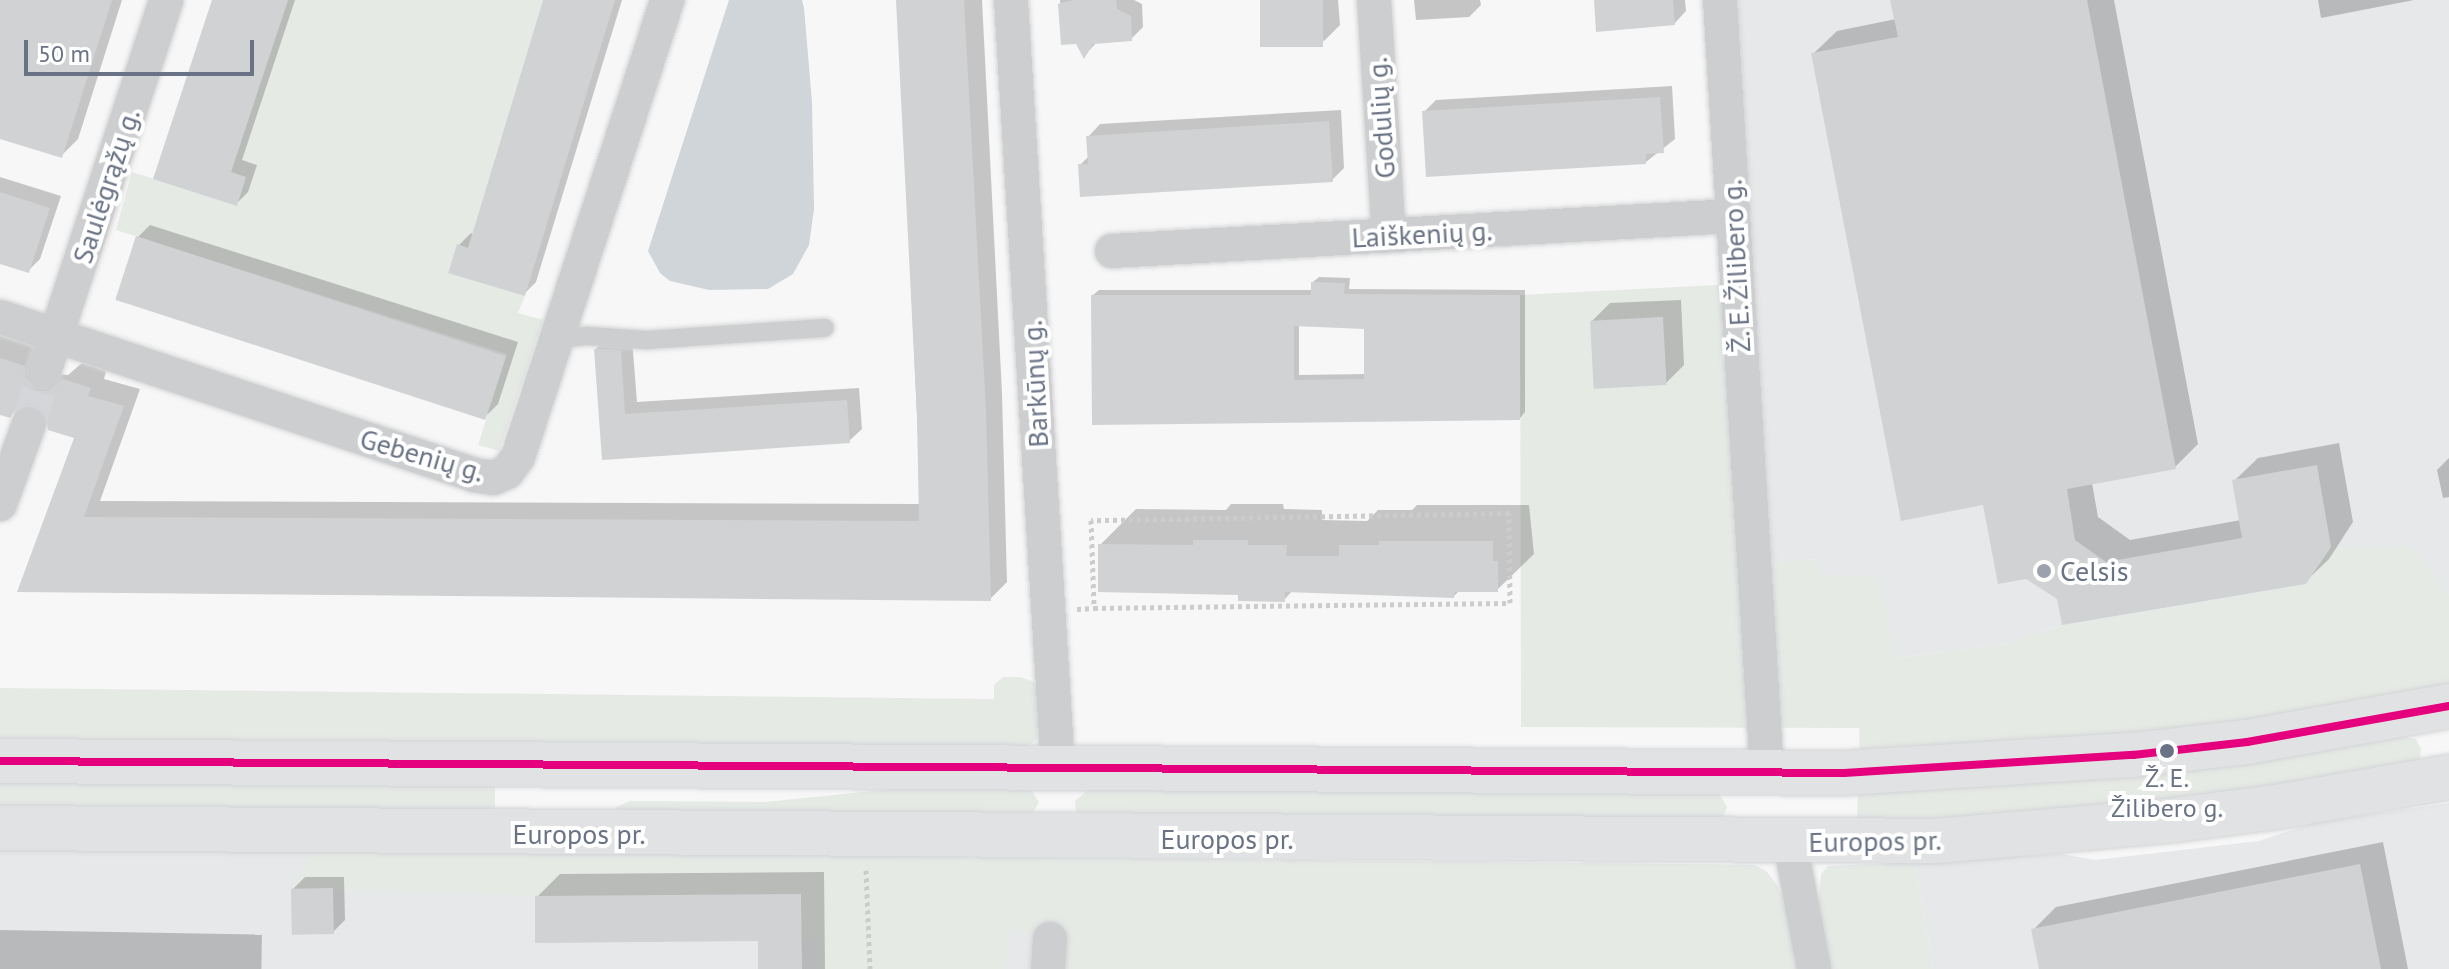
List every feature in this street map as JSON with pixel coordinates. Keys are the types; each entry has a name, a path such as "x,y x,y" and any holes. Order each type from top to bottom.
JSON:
{"main road":[{"path":"0,761 1767,772 1995,766 2133,755 2247,742 2442,707 2449,779"},
{"path":"583,834 583,804 599,781 622,765"},
{"path":"1058,769 1058,837"},
{"path":"1767,772 1780,842"},
{"name":"Europos pr.","path":"0,828 1936,841 2147,823 2277,807 2449,779"}],"street":[{"name":"Saulėgrąžų g.","path":"44,372 166,0"},
{"name":"Gebenių g.","path":"0,317 474,475 493,478 507,472 518,457 667,0"},
{"name":"Barkūnų g.","path":"1011,0 1058,769"},
{"name":"Godulių g.","path":"1374,0 1389,236"},
{"name":"Ž. E. Žilibero g.","path":"1720,0 1767,772"},
{"name":"Laiškenių g.","path":"1112,251 1733,216"},
{"path":"0,504 29,424"},
{"path":"1780,842 1814,969"}],"lane":[{"path":"557,339 587,336 647,340 825,328"}],"path":[{"path":"1048,609 1510,603 1509,513 1091,520 1094,608"},
{"path":"865,836 870,969"}],"shaded area":[{"path":"288,0 543,0 468,248 457,245 448,272 525,296 518,313 543,320 499,451 478,445 507,354 116,230 132,172 237,205 246,178 231,172"},
{"path":"729,0 802,0 804,8 812,102 814,209 809,245 793,274 768,289 709,290 670,281 660,273 648,251"},
{"path":"1737,0 2449,0 2449,594 2410,546 2306,584 2062,625 2010,643 1896,658 1821,574 1818,559 1770,563"},
{"path":"1737,284 1752,563 1819,559 1821,574 1879,577 1896,658 2010,643 2062,625 2306,584 2331,547 2410,546 2449,594 2449,689 2146,737 1860,755 1859,728 1521,727 1520,295"},
{"path":"1003,677 1020,677 1034,682 1043,694 1045,724 1036,740 1025,748 0,744 0,688 994,699 994,685"},
{"path":"2400,736 2416,739 2421,749 2420,760 2414,765 2258,792 2058,815 1857,824 1858,790"},
{"path":"0,779 495,779 495,811 0,811"},
{"path":"922,786 1029,787 1039,802 1031,816 617,811 616,807 630,801 765,802"},
{"path":"1089,789 1717,790 1727,807 1723,818 1087,820 1076,813 1075,801"},
{"path":"2449,803 2449,969 1933,969 1915,862 2061,854 2096,860 2259,841 2313,823"},
{"path":"0,848 1754,865 1766,871 1777,885 1800,969 0,969"},
{"path":"312,850 1754,865 1766,871 1777,885 1787,907 1800,969 1064,969 1066,932 1009,931 1005,969 817,969 817,936 802,941 801,894 544,896 291,889"},
{"path":"1915,862 1933,969 1829,969 1818,910 1821,874 1828,866"}],"building":[{"path":"0,0 112,0 62,158 0,139"},
{"path":"212,0 288,0 231,172 246,177 237,206 153,179"},
{"path":"543,0 615,0 525,296 448,273 457,244 468,248"},
{"path":"896,0 964,0 986,411 991,601 17,592 74,438 48,430 45,412 35,405 17,408 10,418 0,415 0,358 25,366 25,377 37,391 49,391 63,379 91,388 88,396 124,406 84,517 919,521 917,415"},
{"path":"1074,0 1116,0 1117,9 1131,16 1132,41 1093,44 1084,59 1076,44 1061,45 1058,4"},
{"path":"1260,0 1323,0 1323,47 1260,47"},
{"path":"1594,0 1673,0 1675,25 1596,32"},
{"path":"1890,0 2087,0 2176,469 2067,489 2075,540 2106,562 2242,538 2232,480 2317,465 2331,547 2306,584 2062,625 2057,599 2026,579 1998,584 1983,505 1901,521 1811,53 1898,37"},
{"path":"1660,97 1664,153 1646,154 1646,164 1426,177 1422,111"},
{"path":"1329,121 1333,182 1080,197 1078,164 1088,164 1086,136"},
{"path":"0,192 50,208 29,273 0,264"},
{"path":"136,236 506,356 485,420 115,300"},
{"path":"1311,282 1345,283 1344,294 1520,295 1520,420 1092,425 1091,295 1311,295","holes":["1294,326 1364,329 1364,379 1294,380"]},
{"path":"1663,317 1667,385 1594,389 1590,321"},
{"path":"594,349 621,350 625,414 847,400 850,443 602,460"},
{"path":"1193,540 1248,540 1248,545 1287,545 1286,556 1339,556 1339,545 1379,545 1379,541 1493,541 1493,561 1498,561 1498,592 1455,592 1454,598 1285,592 1285,602 1238,601 1238,595 1098,592 1098,544 1193,545"},
{"path":"2360,864 2381,969 2039,969 2031,929"},
{"path":"333,888 334,934 292,935 291,889"},
{"path":"801,894 802,969 758,969 758,941 535,943 535,896"}],"tunnel":[{"path":"29,424 44,372"}],"transit line":[{"path":"0,761 1844,773 2133,755 2247,742 2449,706"}],"place":[{"name":"Celsis","path":"2044,571"},
{"name":"Ž. E. Žilibero g.","path":"2167,751"}]}
